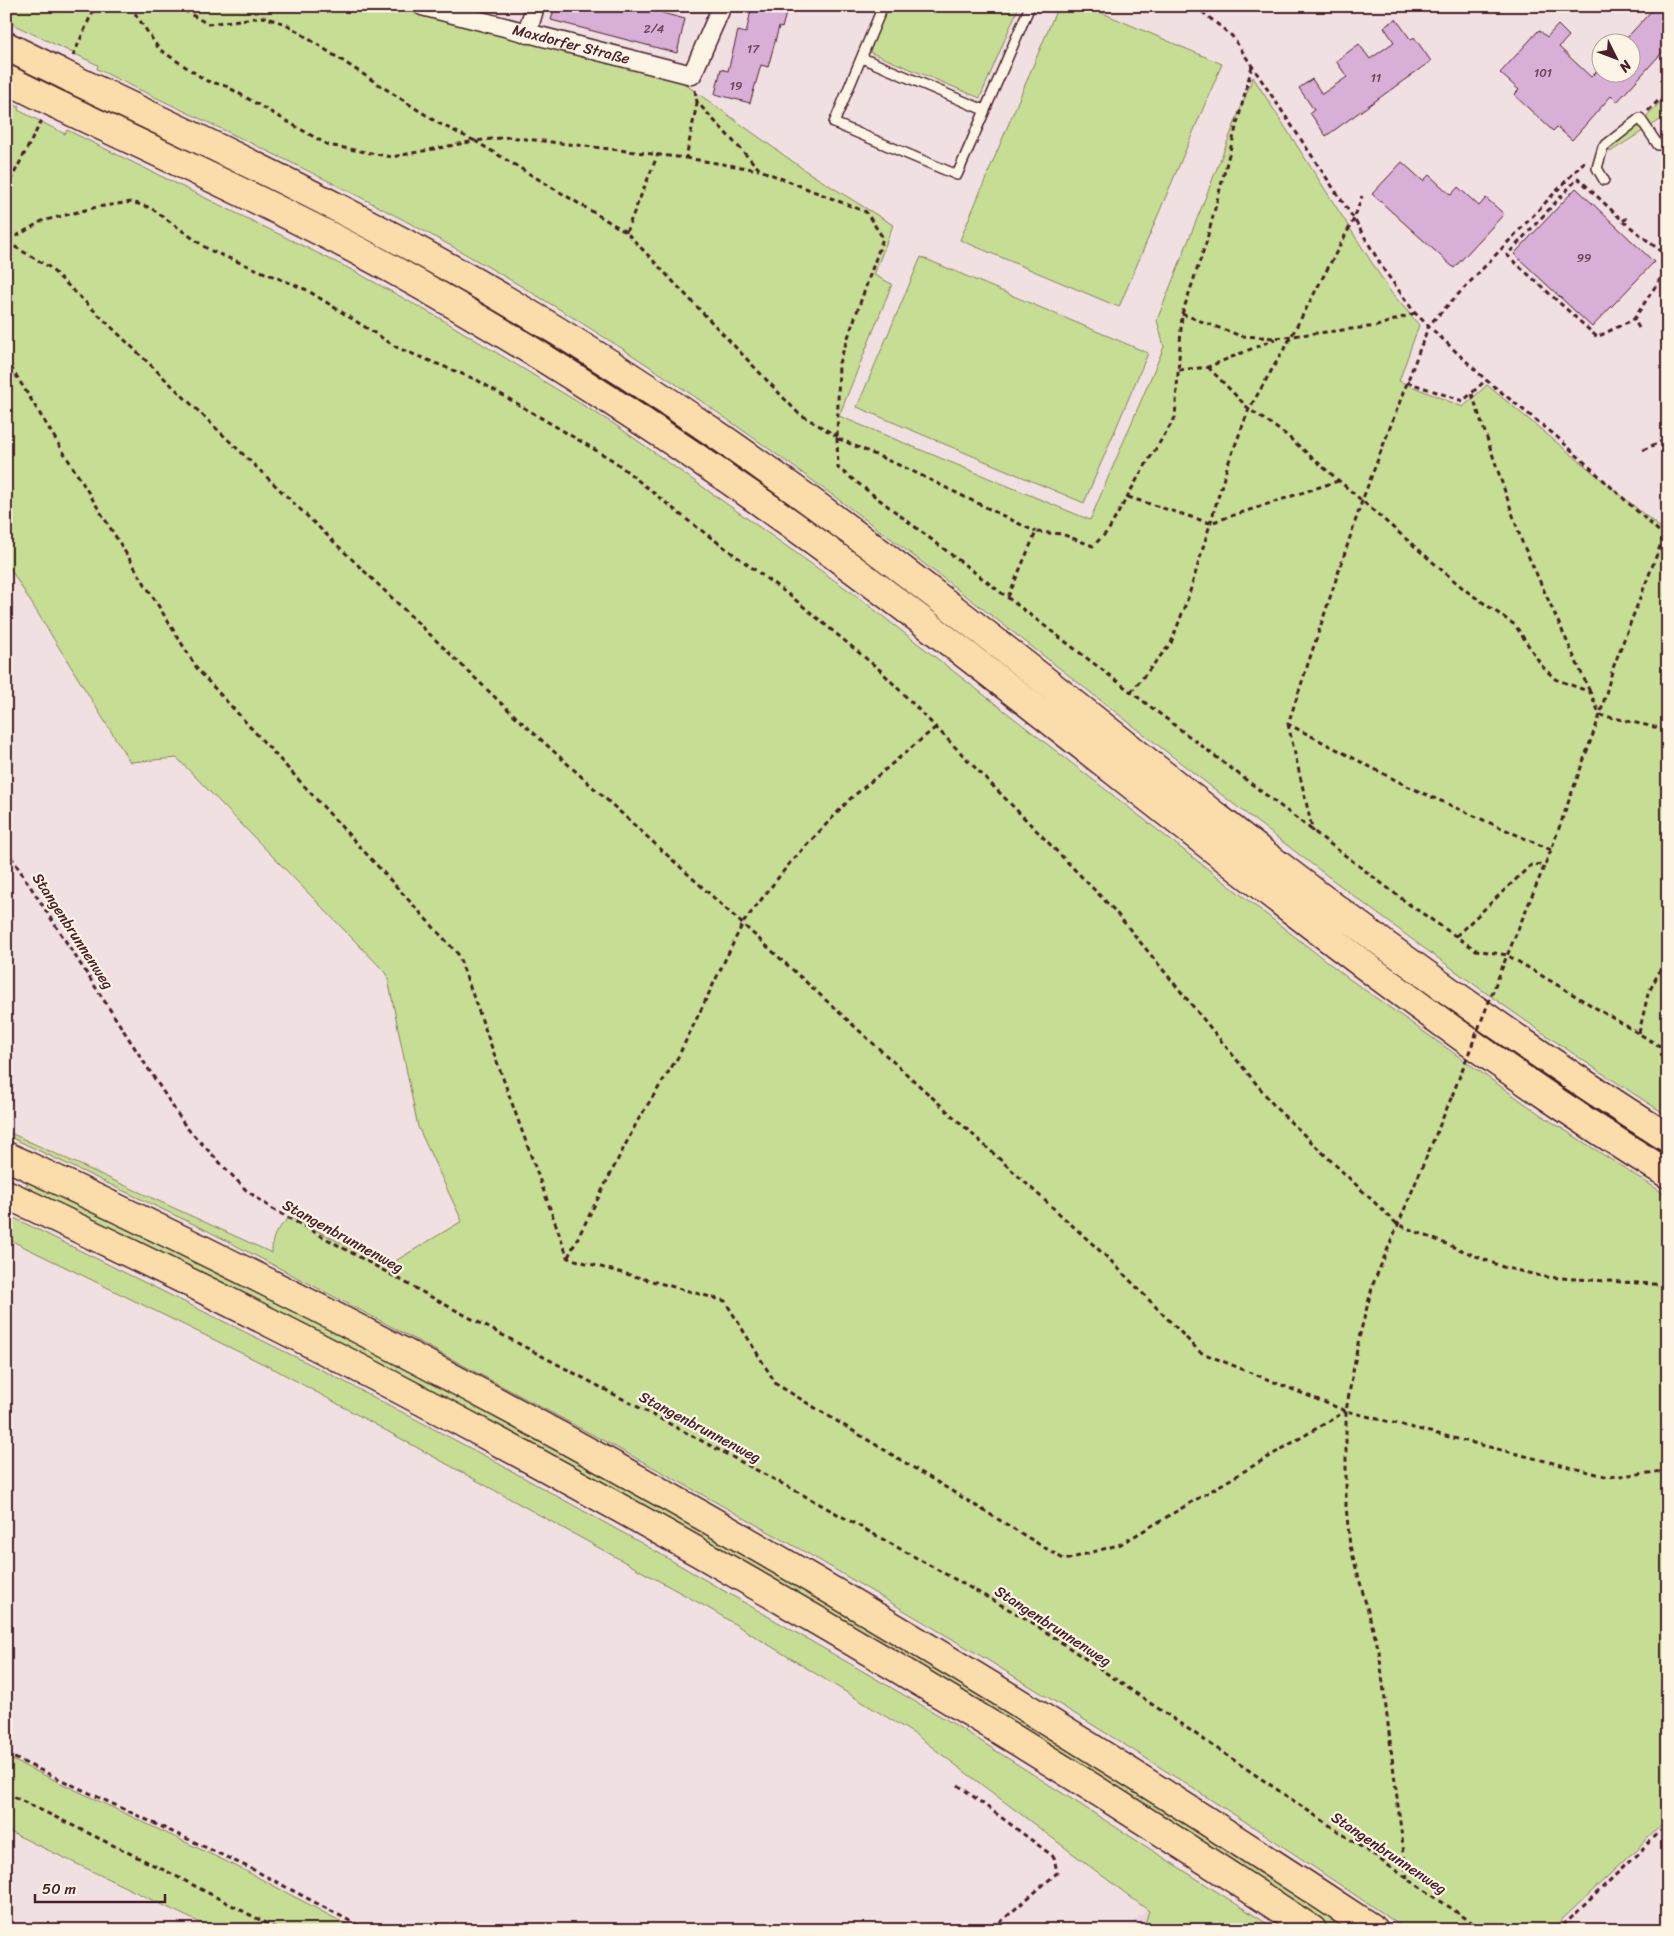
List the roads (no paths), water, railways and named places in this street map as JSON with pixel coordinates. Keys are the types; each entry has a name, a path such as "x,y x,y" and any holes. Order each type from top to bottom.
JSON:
{"highway":[{"path":"6,46 344,210 503,298 647,388 732,446 924,586 1228,826 1483,1016 1588,1088 1668,1138"},
{"path":"6,79 388,267 548,360 640,418 781,517 909,613 1208,846 1389,984 1562,1107 1668,1174"},
{"path":"6,1156 155,1227 387,1344 678,1501 972,1673 1209,1821 1374,1930"},
{"path":"6,1194 305,1341 656,1529 960,1707 1211,1862 1312,1930"}],"street":[{"name":"Maxdorfer Straße","path":"422,6 527,34 692,74 722,6"},
{"path":"527,34 535,6"}],"lane":[{"path":"883,6 834,123 957,175 1030,6"},
{"path":"862,58 984,110"},
{"path":"1604,180 1597,168 1603,147 1640,118 1658,145"}]}
